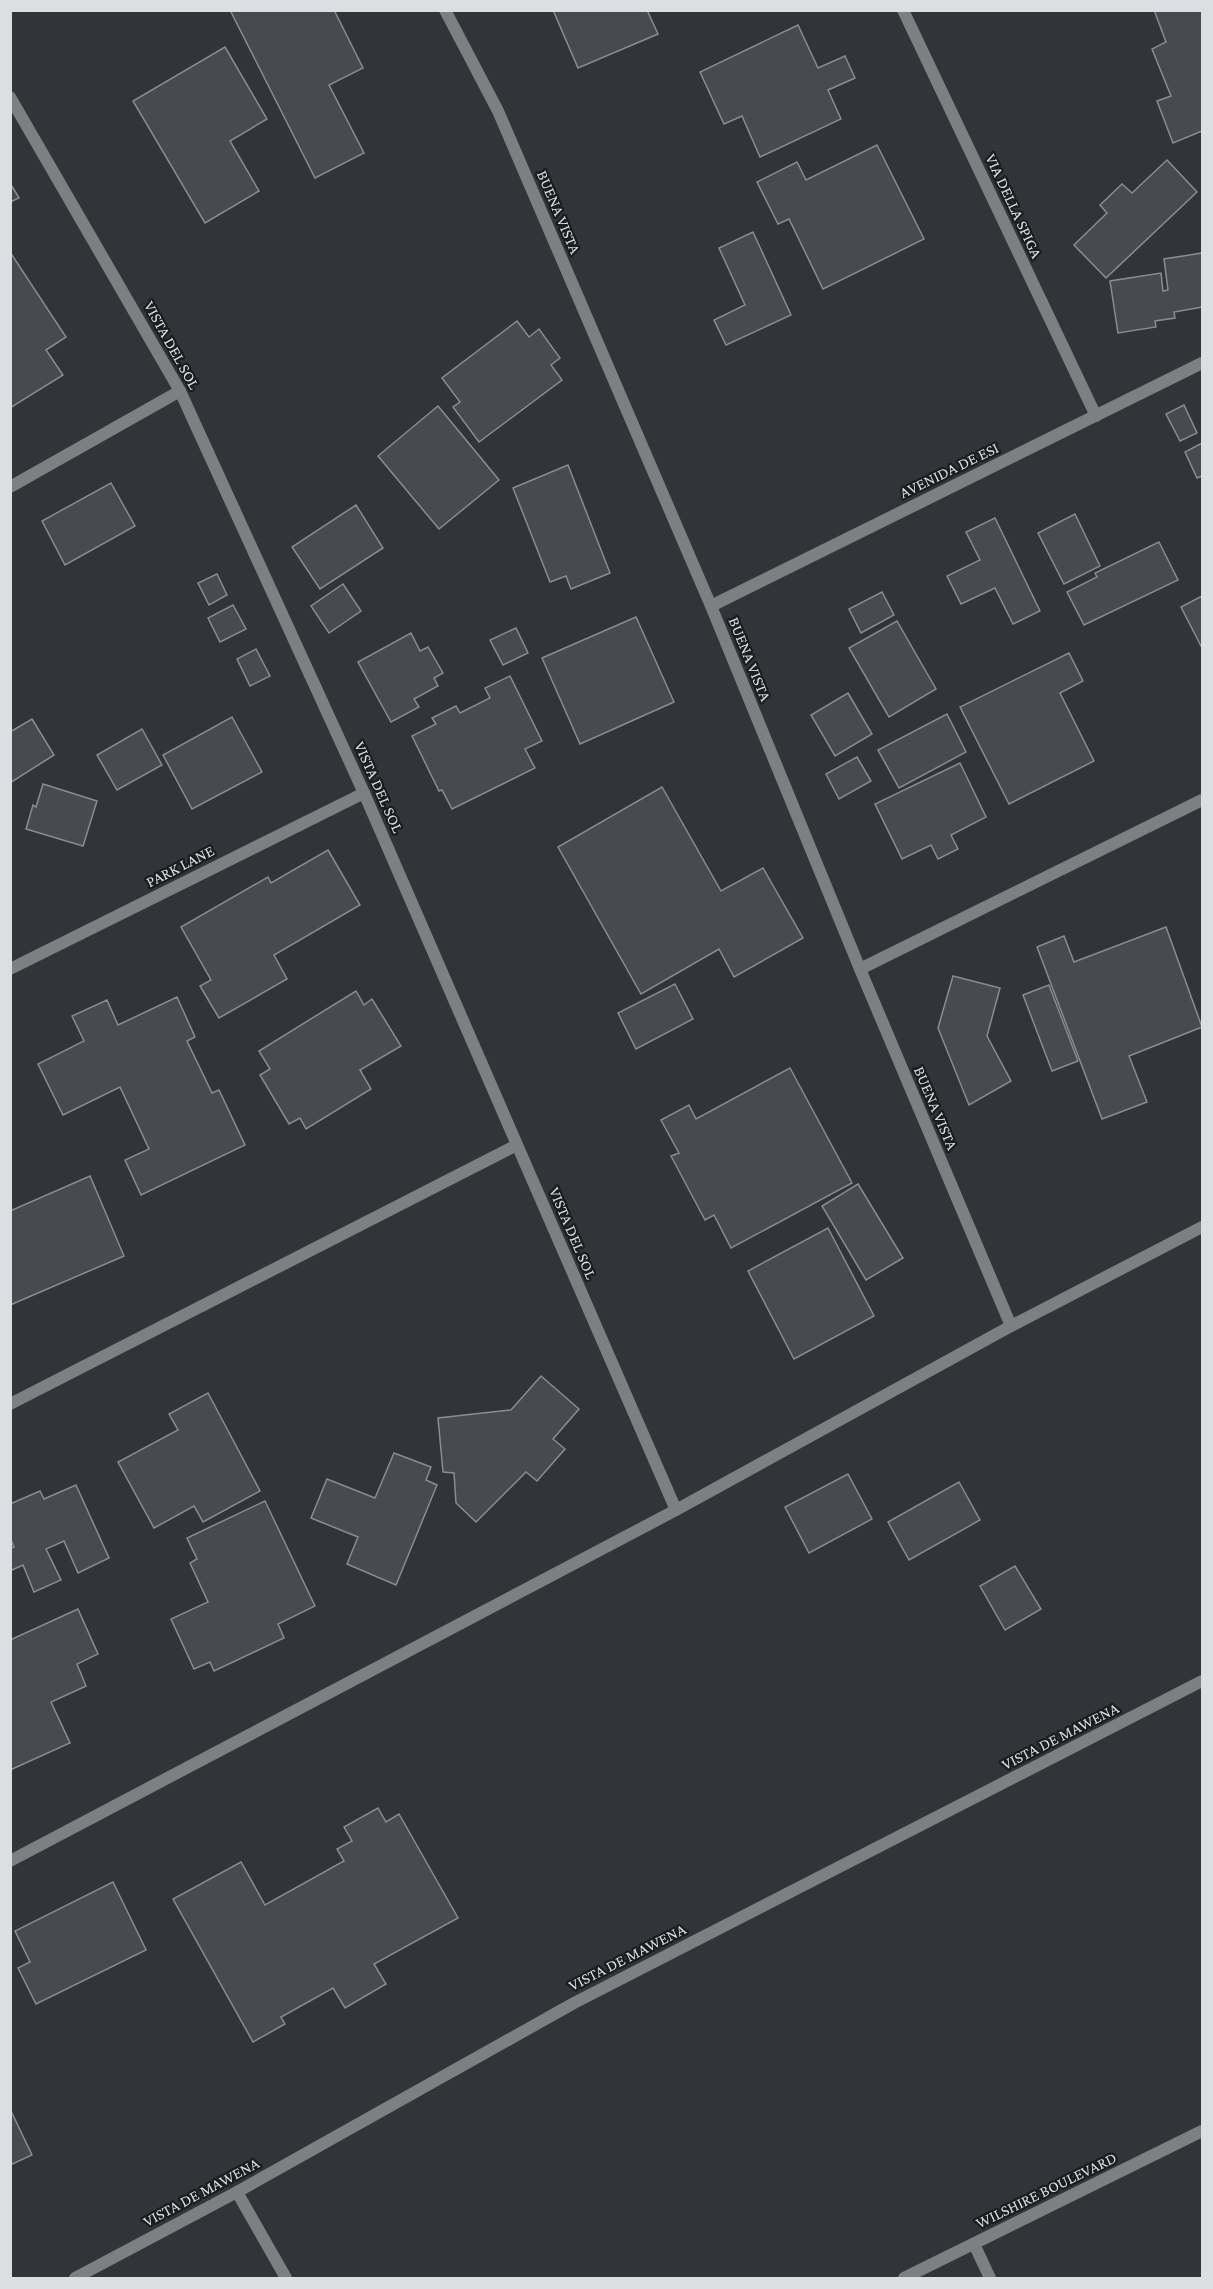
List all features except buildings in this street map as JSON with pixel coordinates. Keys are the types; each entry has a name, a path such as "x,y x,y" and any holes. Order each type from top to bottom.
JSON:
{"street":[{"name":"BUENA VISTA","path":"445,10 498,111 711,606 860,969 1011,1326"},
{"name":"VIA DELLA SPIGA","path":"903,10 1096,416"},
{"name":"VISTA DEL SOL","path":"10,97 180,391 364,793 676,1510"},
{"name":"AVENIDA DE ESI","path":"711,606 1203,363"},
{"path":"10,487 180,391"},
{"name":"PARK LANE","path":"10,969 364,793"},
{"path":"860,969 1203,800"},
{"path":"10,1404 517,1145"},
{"path":"10,1861 676,1510 1011,1326 1203,1227"},
{"name":"VISTA DE MAWENA","path":"75,2278 237,2192 574,2003 1203,1681"},
{"name":"WILSHIRE BOULEVARD","path":"904,2278 1203,2131"},
{"path":"237,2192 286,2278"},
{"path":"974,2244 990,2278"}]}
